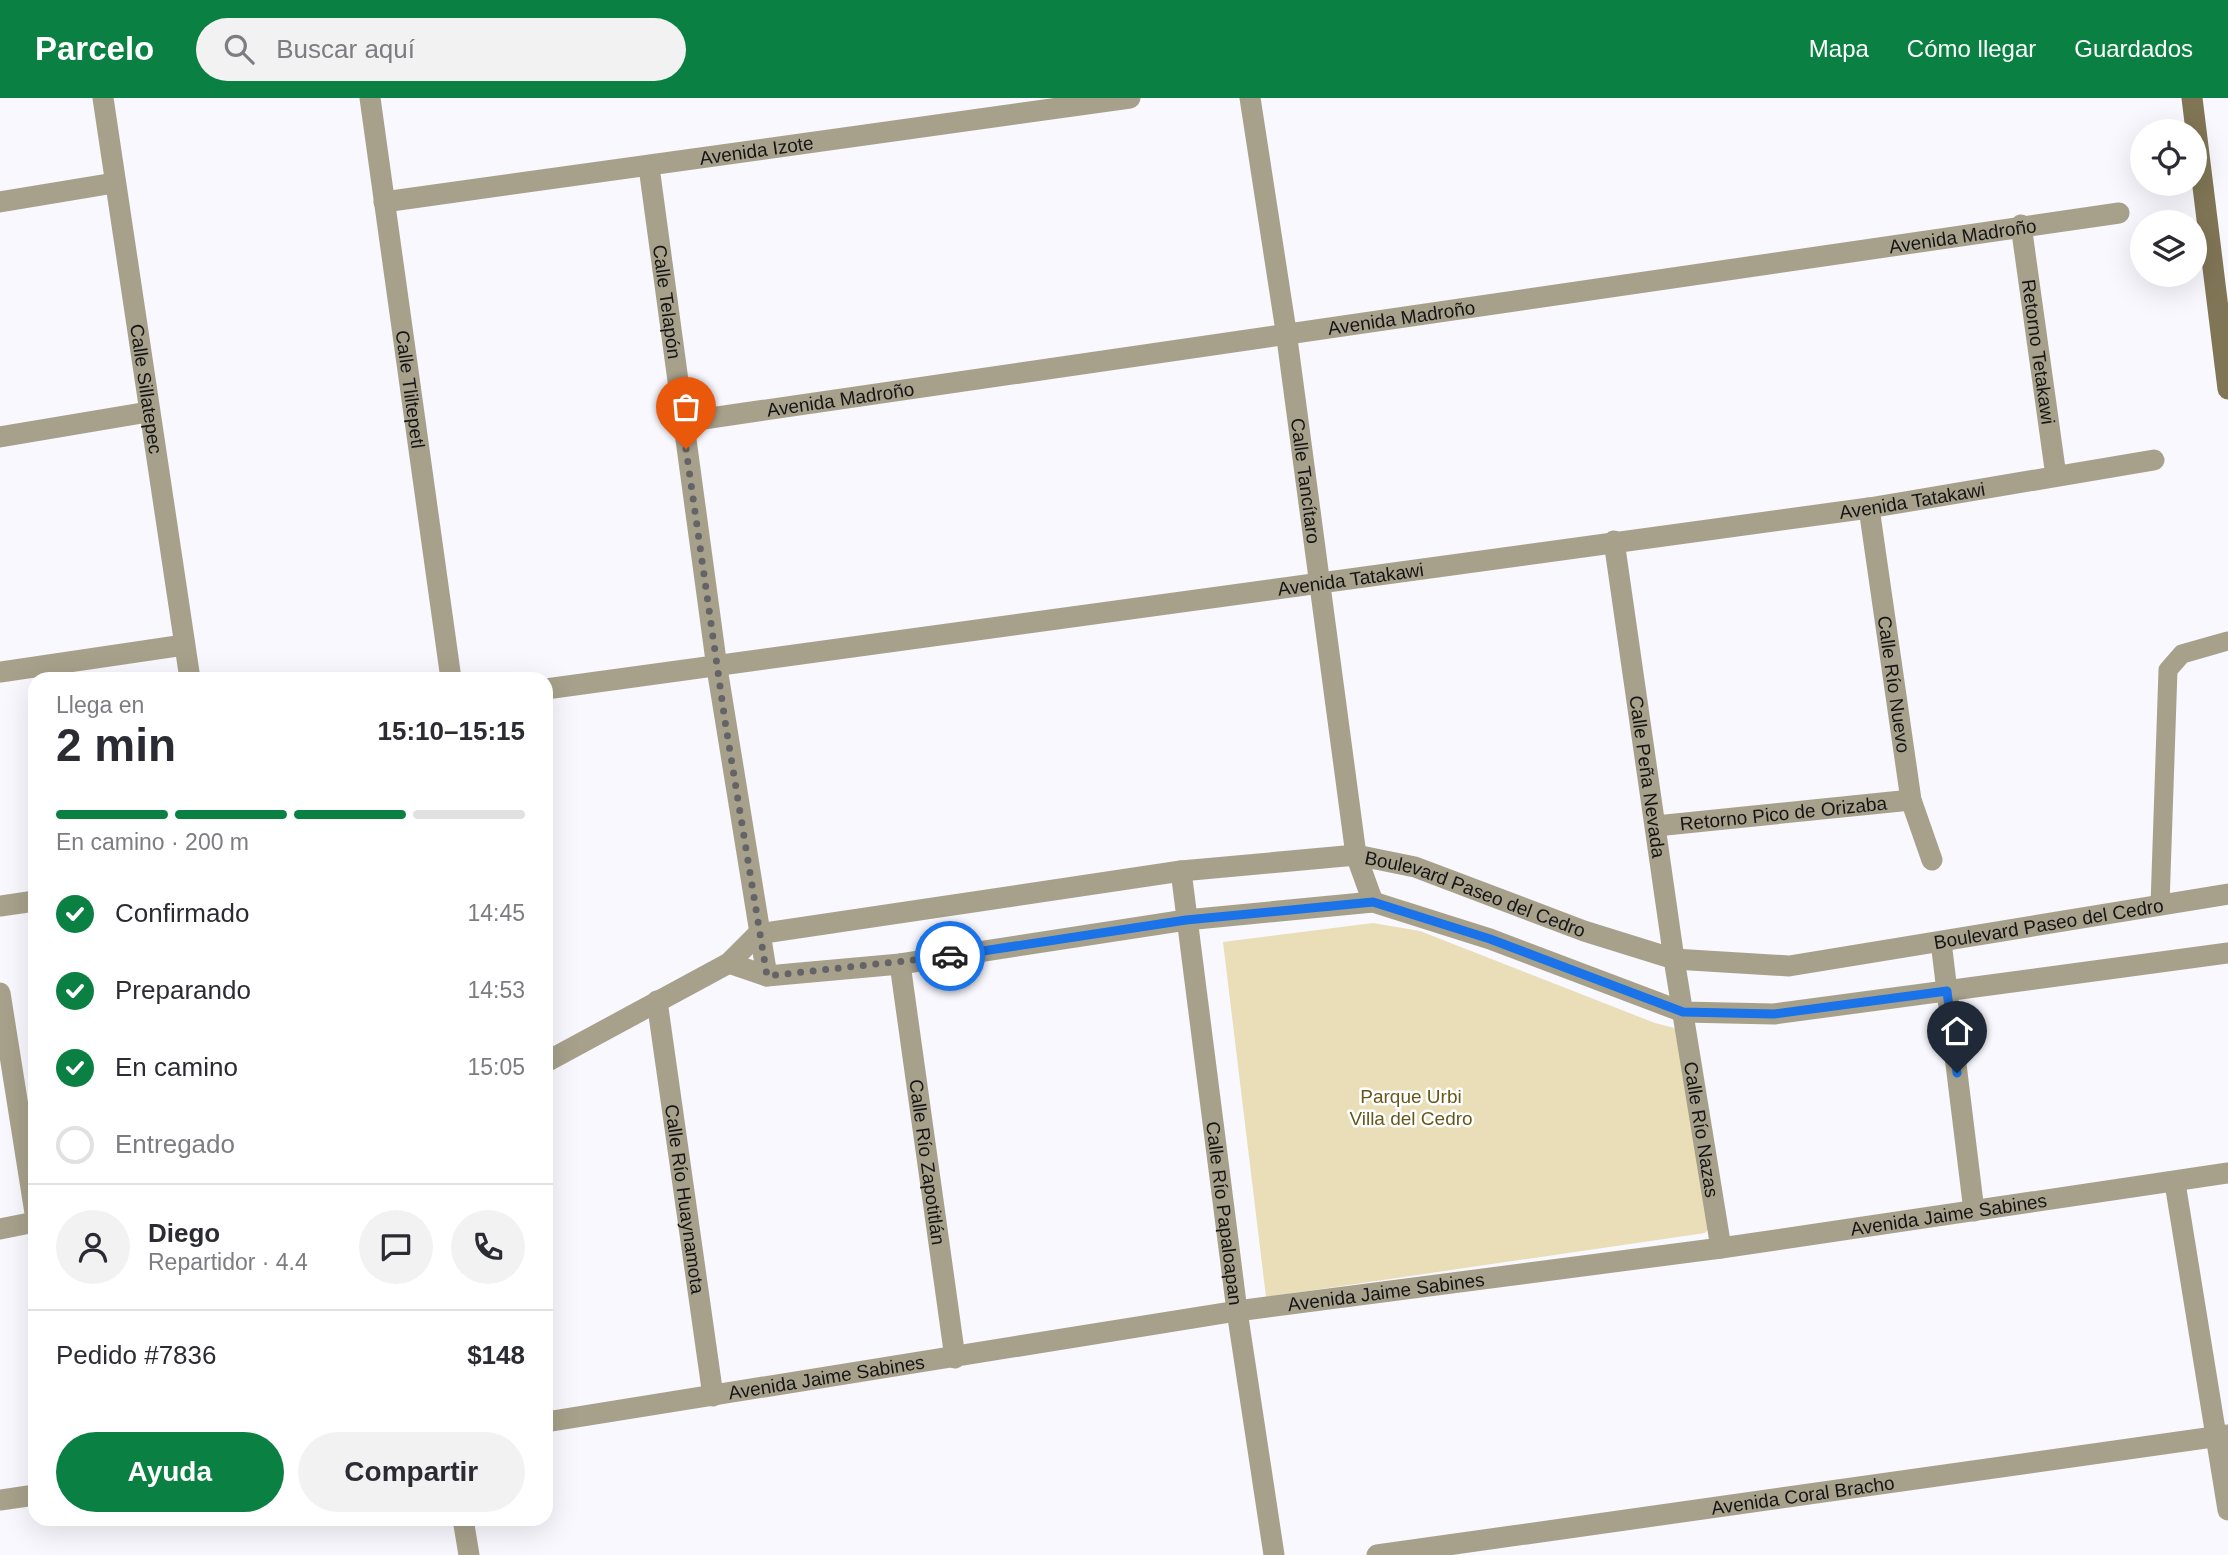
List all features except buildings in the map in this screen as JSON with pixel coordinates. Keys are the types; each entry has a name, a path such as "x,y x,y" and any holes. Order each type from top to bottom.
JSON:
{"street":[{"name":"Calle Sillatepec","path":"103,98 189,672"},
{"name":"Calle Tliltepetl","path":"370,98 450,672"},
{"name":"Avenida Izote","path":"384,202 1130,98"},
{"name":"Calle Tancítaro","path":"1250,98 1286,331 1356,855 1373,902"},
{"path":"2192,98 2228,389"},
{"name":"Calle Telapón","path":"649,167 717,668 758,934 767,976"},
{"path":"0,202 114,183"},
{"name":"Avenida Madroño","path":"682,422 1286,331 2119,213"},
{"name":"Retorno Tetakawi","path":"2021,225 2056,476"},
{"path":"0,437 148,412"},
{"name":"Avenida Tatakawi","path":"553,688 717,668 1614,541 1869,508 2154,460"},
{"name":"Calle Río Nuevo","path":"1869,508 1911,800 1932,860"},
{"name":"Calle Peña Nevada","path":"1614,541 1683,1012"},
{"path":"0,672 184,645"},
{"name":"Retorno Pico de Orizaba","path":"1656,826 1911,800"},
{"name":"Boulevard Paseo del Cedro","path":"758,934 1181,871 1356,855 1415,867 1584,931 1674,959 1789,966 2228,894"},
{"name":"Calle Río Papaloapan","path":"1181,871 1237,1311 1274,1555"},
{"path":"0,906 28,902"},
{"name":"Boulevard Paseo del Cedro","path":"729,963 767,976 900,964 1186,920 1373,902 1490,939 1683,1012 1774,1014 2228,953"},
{"path":"553,1058 729,963 758,934"},
{"path":"1941,942 1974,1210"},
{"name":"Calle Río Zapotitlán","path":"900,964 955,1358"},
{"path":"0,993 28,1169"},
{"name":"Calle Río Huaynamota","path":"657,1001 713,1396"},
{"name":"Calle Río Nazas","path":"1683,1012 1721,1248"},
{"name":"Avenida Jaime Sabines","path":"553,1421 1237,1311 1721,1248 2175,1183 2228,1173"},
{"path":"2175,1183 2223,1436 2228,1510"},
{"path":"0,1229 28,1223"},
{"name":"Avenida Coral Bracho","path":"1377,1555 2223,1436"},
{"path":"0,1500 28,1496"},
{"path":"464,1526 469,1555"}],"lane":[{"path":"2160,905 2168,670 2182,654 2228,641"}],"green space":[{"name":"Parque Urbi Villa del Cedro","path":"1373,923 1420,931 1655,1023 1682,1030 1717,1219 1705,1233 1266,1297 1223,942"}],"way so far":[{"path":"686,449 725,721 767,976 900,964 950,956"}],"route":[{"path":"950,956 1186,920 1373,902 1490,939 1683,1012 1774,1014 1947,991 1957,1073"}]}
